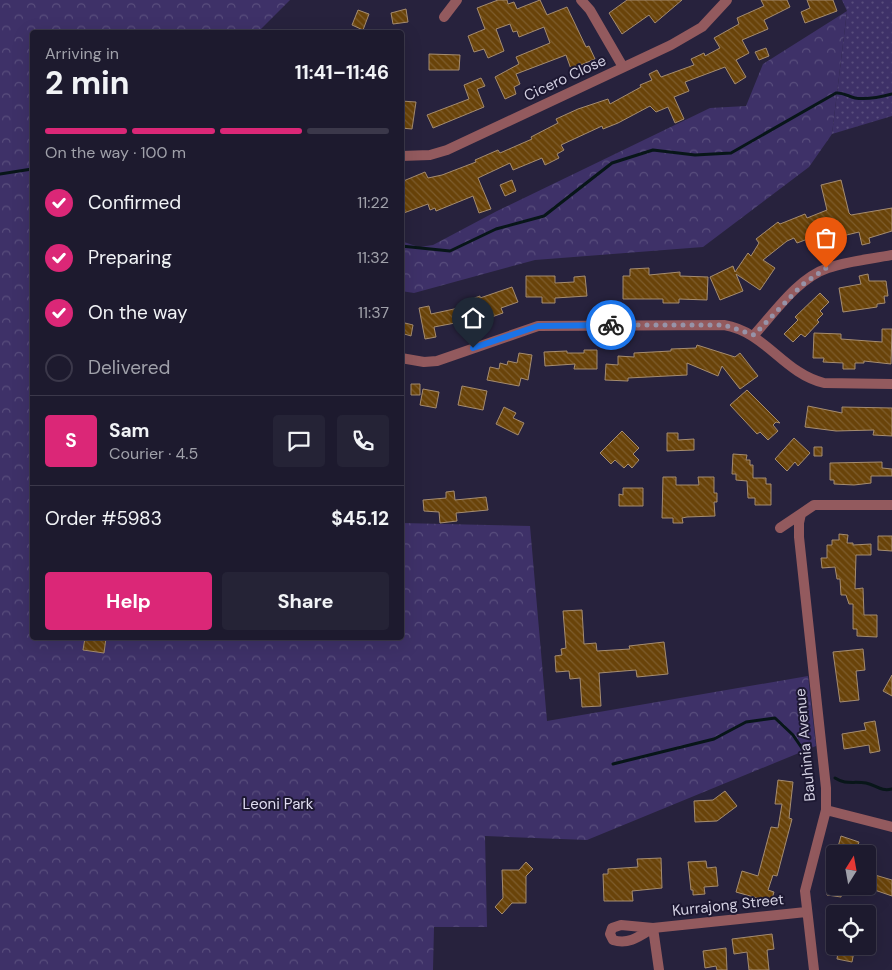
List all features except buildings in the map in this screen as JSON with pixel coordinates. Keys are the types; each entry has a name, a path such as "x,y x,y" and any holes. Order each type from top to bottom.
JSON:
{"street":[{"path":"444,17 457,0"},
{"path":"581,0 590,10 623,67"},
{"name":"Cicero Close","path":"404,156 430,154 447,150 689,36 702,27 727,0"},
{"path":"754,335 813,276 826,268 892,255"},
{"path":"404,359 424,362 437,361 526,329 552,325 724,325 754,335 796,370 815,380 824,383 892,384"},
{"path":"780,528 802,514 806,508 823,504 892,505"},
{"name":"Bauhinia Avenue","path":"802,514 799,523 799,537 826,810 806,883 806,912 814,970"},
{"path":"826,810 892,827"},
{"name":"Kurrajong Street","path":"659,970 653,928 806,912"}],"green space":[{"name":"Leoni Park","path":"0,0 290,0 260,30 30,30 30,640 404,640 404,523 530,526 547,721 808,676 816,746 587,840 485,836 487,927 434,927 433,970 0,970"},
{"path":"842,0 892,0 892,116 832,134 847,11"},
{"path":"847,11 832,134 809,167 703,247 535,260 414,293 404,291 404,242 419,247 433,245 497,211 710,108 746,106 763,64"}],"waterway":[{"path":"404,246 450,251 496,229 544,216 612,163 653,150 695,155 731,153 836,93 864,99 892,94"},
{"path":"0,174 30,169"},
{"path":"613,764 714,739 746,722 775,718 793,735 810,760"},
{"path":"835,778 846,782 866,783 885,790 892,789"}],"way so far":[{"path":"611,325 711,324 735,326 754,335 802,285 826,268"}],"route":[{"path":"473,348 538,326 611,325"}]}
